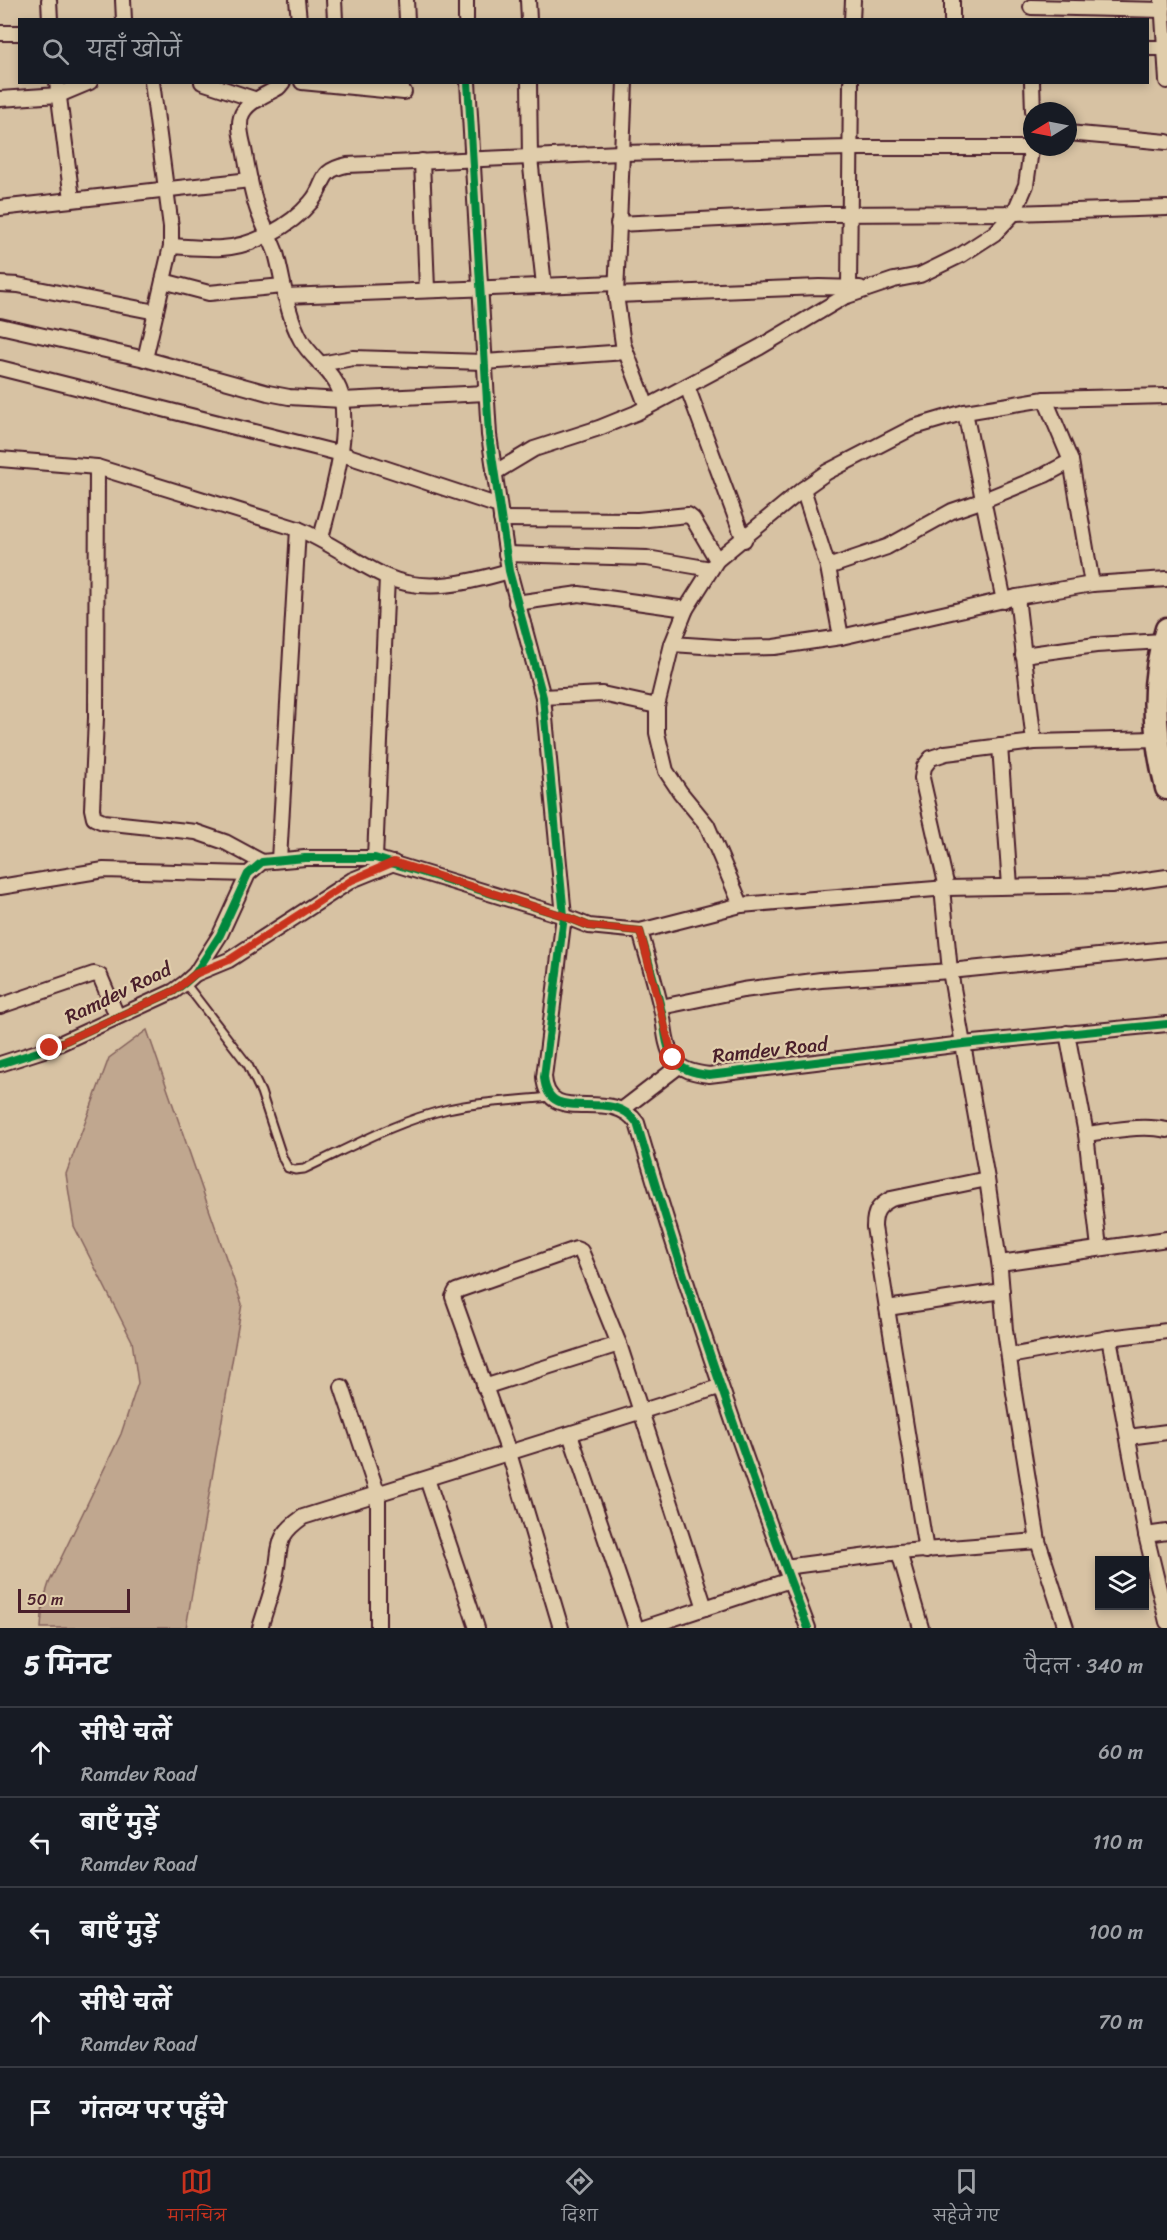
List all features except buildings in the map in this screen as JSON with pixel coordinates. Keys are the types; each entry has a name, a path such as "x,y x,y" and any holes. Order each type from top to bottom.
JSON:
{"main road":[{"path":"1165,635 1155,711 1156,739 1167,788"}],"street":[{"path":"49,0 50,18"},
{"path":"123,0 124,18"},
{"path":"297,0 299,18"},
{"path":"334,0 335,18"},
{"path":"406,0 408,18"},
{"path":"466,0 466,18"},
{"path":"528,0 529,18"},
{"path":"852,18 853,0"},
{"path":"952,0 952,18"},
{"path":"1031,9 1078,4 1162,5 1167,81"},
{"path":"0,33 18,33"},
{"path":"1149,48 1165,48"},
{"path":"0,99 81,84"},
{"path":"146,359 171,246 167,189 152,84"},
{"path":"208,84 257,100"},
{"path":"281,84 246,107 241,117 240,127 258,211 275,253 284,291 301,339 310,355 330,373 339,388 342,400 342,454 321,538"},
{"path":"322,84 404,92"},
{"path":"468,84 486,393 494,473 516,603 543,696 564,916 544,1077 545,1089 549,1097 558,1103 612,1106 623,1109 637,1123 665,1220 719,1387 753,1485 808,1628"},
{"path":"529,84 530,159 544,285"},
{"path":"625,84 616,289 620,333 647,407"},
{"path":"849,288 851,84"},
{"path":"1032,84 1033,102"},
{"path":"58,89 72,199"},
{"path":"1077,135 1167,142"},
{"path":"171,246 221,248 237,246 268,234 300,213 312,201 326,174 333,168 347,165 473,159 530,159 621,153 1023,146"},
{"path":"494,473 534,448 599,428 647,407 760,347 844,297 920,274 961,255 995,233 1014,213 1026,185 1030,156"},
{"path":"422,161 427,289"},
{"path":"0,207 250,180"},
{"path":"618,224 848,214 1014,213 1167,208"},
{"path":"163,282 209,293 544,285 616,289 869,288"},
{"path":"0,284 18,285 156,312"},
{"path":"0,326 146,359 268,393 342,400 486,393"},
{"path":"320,364 353,358 484,362 626,352"},
{"path":"0,368 342,454 500,513 638,520 688,515 693,519 714,565"},
{"path":"687,386 744,540"},
{"path":"741,904 707,825 666,771 657,733 657,706 672,644 686,609 714,565 803,489 827,472 914,427 965,412 1045,399 1167,396"},
{"path":"1045,399 1071,461 1092,584"},
{"path":"965,412 984,500 1023,655 1034,742"},
{"path":"0,459 97,467 298,529 321,538 387,577 405,582 437,586 478,580 509,571"},
{"path":"828,567 887,547 952,511 1045,475 1071,461"},
{"path":"97,467 96,718 92,809 94,818 103,822 196,832 225,842 262,862 375,858 564,916 589,926 640,931 741,904 944,888 1112,885 1167,877"},
{"path":"803,489 828,567 841,637"},
{"path":"279,860 298,529"},
{"path":"506,554 647,558 714,565"},
{"path":"375,858 387,577"},
{"path":"672,644 733,648 774,647 841,637 1010,599 1092,584 1167,579"},
{"path":"516,603 579,594 686,609"},
{"path":"1023,655 1165,635"},
{"path":"543,696 603,694 657,706"},
{"path":"1066,1628 1038,1541 1009,1356 1000,1263 950,971 944,888 922,778 924,767 931,758 946,753 1034,742 1156,739"},
{"path":"1000,746 1010,886"},
{"name":"Ramdev Road","path":"0,1064 50,1048 174,991 190,979 220,935 248,874 262,862"},
{"path":"190,979 229,960 352,880 394,862"},
{"path":"0,887 104,870 248,874"},
{"path":"623,1109 679,1066 668,1046 661,1007 640,931"},
{"path":"661,1007 743,990 820,980 950,971 1167,949"},
{"path":"0,1006 94,974 100,976 104,982 117,1016"},
{"name":"Ramdev Road","path":"679,1066 691,1073 709,1075 963,1044 1167,1024"},
{"path":"1067,1034 1086,1134 1099,1248"},
{"path":"1086,1134 1140,1128 1167,1130"},
{"path":"926,1551 874,1227 874,1214 880,1205 891,1199 987,1179"},
{"path":"1000,1263 1167,1239"},
{"path":"561,1628 509,1453 453,1302 456,1291 576,1249 581,1251 619,1344 705,1608"},
{"path":"887,1308 1002,1291"},
{"path":"1009,1356 1109,1338 1167,1331"},
{"path":"1109,1338 1146,1535 1167,1622"},
{"path":"484,1387 619,1344"},
{"path":"342,1387 378,1495 378,1628"},
{"path":"260,1628 275,1577 279,1544 288,1527 303,1517 719,1387"},
{"path":"1128,1437 1167,1432"},
{"path":"570,1434 636,1628"},
{"path":"427,1479 477,1628"},
{"path":"1146,1535 1167,1532"},
{"path":"644,1628 705,1608 787,1573 899,1552 1038,1541"},
{"path":"899,1552 921,1628"}],"lane":[{"path":"190,979 248,1065 261,1092 288,1168 295,1170 304,1168 358,1142 450,1108 549,1097"}],"shaded area":[{"path":"147,1030 242,1304 186,1628 41,1628 43,1602 49,1583 121,1434 138,1383 132,1341 74,1226 66,1174 109,1058"}],"cycle path":[{"path":"468,84 489,435 509,571 543,697 564,916 544,1077 548,1092 556,1101 612,1107 625,1112 637,1123 718,1377 808,1628"},
{"path":"0,1064 50,1048 174,991 195,974 220,935 248,874 262,862 305,858 375,858 564,916 589,926 640,931 659,998 670,1052 680,1066 689,1071 709,1075 963,1044 1167,1024"}],"route":[{"path":"50,1048 174,991 195,974 229,960 352,880 394,862 589,926 640,931 661,1007 668,1046 673,1058"}]}
